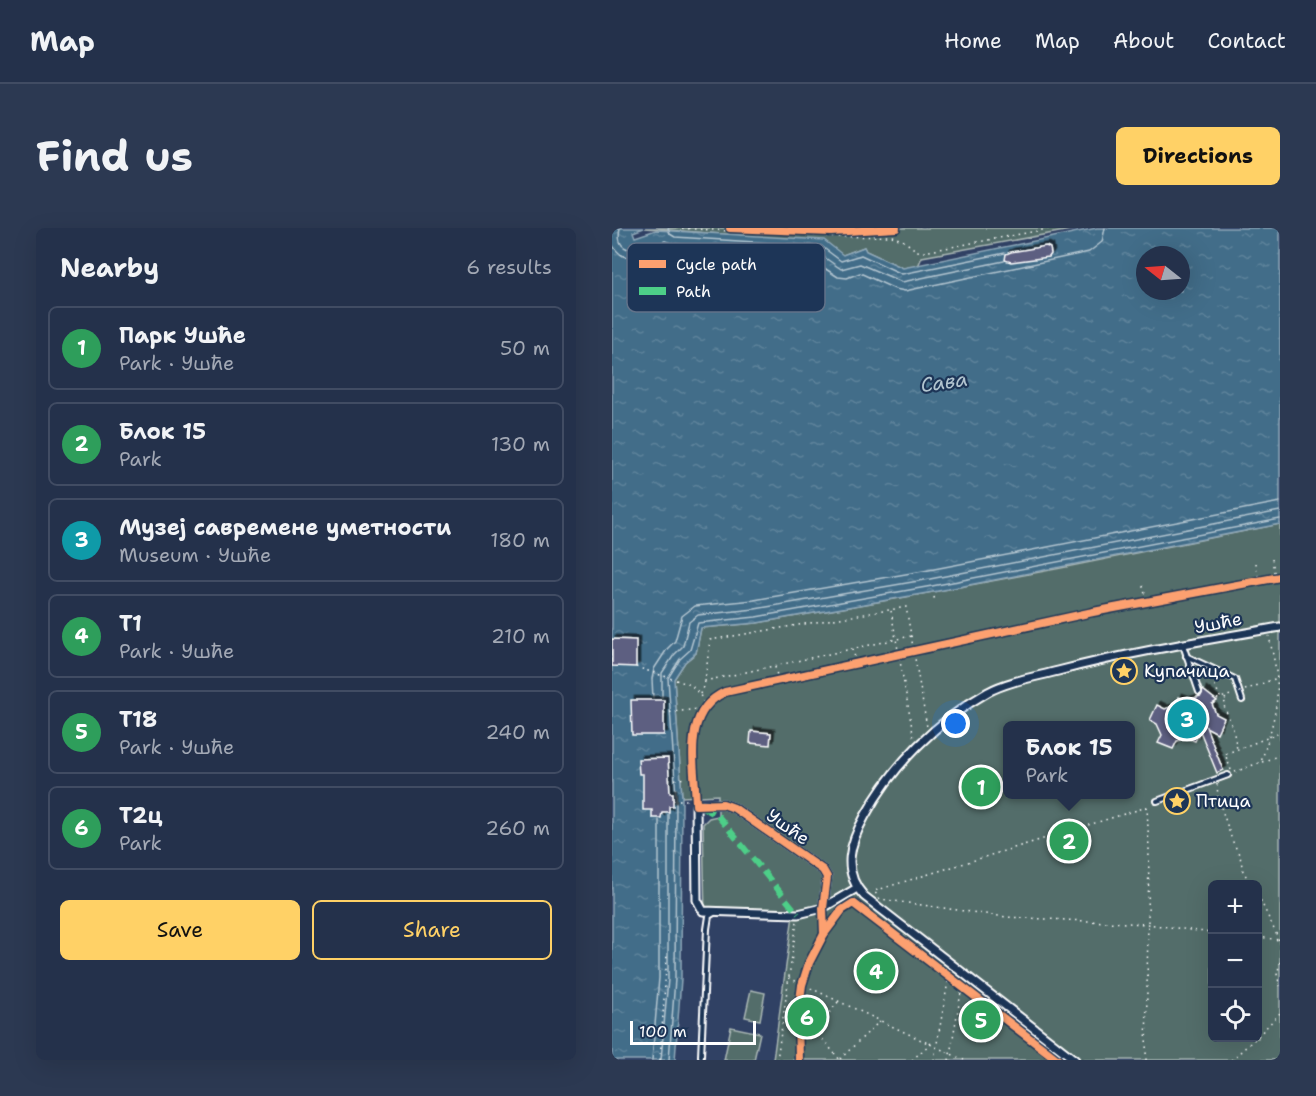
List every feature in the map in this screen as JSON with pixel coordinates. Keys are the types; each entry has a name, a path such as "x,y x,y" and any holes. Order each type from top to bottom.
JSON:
{"street":[{"name":"Ушће","path":"857,888 850,871 851,853 857,832 874,800 929,736 978,699 1005,685 1103,659 1280,627"},
{"name":"Ушће","path":"696,802 723,804 734,808 823,870 827,878 823,908"},
{"path":"696,802 697,900 704,911 798,914 823,908 857,888 868,900 1075,1060"}],"lane":[{"path":"1183,645 1199,692"},
{"path":"1186,656 1234,679 1242,700"},
{"path":"1157,801 1231,774"},
{"path":"701,1056 707,929 709,916 717,912"}],"path":[{"path":"676,228 836,237 892,236 904,241 917,251 924,252 1053,228"},
{"path":"730,228 831,232 896,228"},
{"path":"1272,560 1275,578"},
{"path":"1256,563 1259,582"},
{"path":"1143,586 1147,602"},
{"path":"701,711 700,695 705,681 710,640 906,607 929,736"},
{"path":"891,610 916,749"},
{"path":"1262,762 1278,696 1268,629"},
{"path":"705,681 911,636"},
{"path":"853,649 856,663"},
{"path":"888,657 914,651"},
{"path":"845,666 867,661"},
{"path":"775,666 778,680"},
{"path":"636,667 691,685 700,695"},
{"path":"767,682 789,678"},
{"path":"1239,692 1277,678"},
{"path":"1218,698 1217,701 1235,694"},
{"path":"664,713 701,711 713,697"},
{"path":"1225,698 1224,703 1237,749"},
{"path":"1280,733 1225,754 1231,774 1280,755"},
{"path":"669,780 686,778"},
{"path":"1217,780 1218,798 1232,840 1240,856 1242,870 1248,880"},
{"path":"673,800 696,802 696,790"},
{"path":"1157,801 1147,807 874,891 880,898 900,903 1006,918 1147,924 1208,932"},
{"path":"1146,1060 1149,849 1147,807"},
{"path":"1262,905 1279,940"},
{"path":"777,1060 798,914"},
{"path":"1262,938 1279,940"},
{"path":"660,1060 667,953"},
{"path":"1279,984 1277,975 1280,962"},
{"path":"940,969 971,993"},
{"path":"801,995 806,974"},
{"path":"934,1060 949,976"},
{"path":"789,978 964,1060"},
{"path":"949,1060 962,987"},
{"path":"839,1002 815,1030 840,1059 880,1020"},
{"path":"1262,1032 1280,1013"},
{"path":"1231,1060 1251,1042"},
{"path":"912,1060 931,1043"}],"green space":[{"path":"645,228 1081,228 922,257 918,266 903,268 866,251 864,247 843,255 825,252 825,243 778,243 734,235"},
{"path":"1280,524 1280,1060 773,1060 793,915 705,916 703,824 709,818 718,816 718,795 682,797 674,679 685,662 696,653 701,628 757,623 1061,568"},
{"path":"751,990 765,993 760,1020 745,1017"},
{"path":"731,1027 760,1033 754,1060 724,1060"}],"water":[{"name":"Сава","path":"612,228 644,228 633,232 635,237 656,230 824,240 843,255 864,247 866,251 903,268 1097,228 1280,228 1280,524 933,592 757,623 701,628 696,653 685,662 674,679 682,797 681,979 675,1060 612,1060"}],"building":[{"path":"1046,246 1050,248 1049,257 1011,262 1005,260 1006,254 1011,252"},
{"path":"612,639 636,640 636,667 612,666"},
{"path":"1203,690 1217,701 1212,704 1216,714 1224,718 1217,733 1206,727 1223,770 1217,773 1200,731 1195,741 1187,738 1177,741 1173,749 1158,743 1162,735 1157,724 1150,720 1157,705 1165,709 1176,705 1179,697 1187,700 1201,696"},
{"path":"631,700 664,700 664,735 632,735"},
{"path":"751,731 771,733 770,745 750,743"},
{"path":"668,758 673,806 669,806 669,812 662,812 661,818 652,818 652,810 643,810 643,774 639,774 638,759"}],"marked path":[{"path":"702,807 718,816 798,914"}],"cycle path":[{"path":"730,228 831,232 896,228"},
{"path":"799,1060 798,1015 802,985 809,963 824,934 823,908 827,877 823,870 734,808 723,804 696,805 693,757 696,726 702,712 711,701 725,692 1093,612 1280,577"},
{"path":"824,934 842,910 853,903 1058,1060"}],"place":[{"name":"Купачица","path":"1124,671"},
{"name":"Музеј савремене уметности","path":"1187,719"},
{"name":"Парк Ушће","path":"981,787"},
{"name":"Птица","path":"1177,801"},
{"name":"Блок 15","path":"1069,841"},
{"name":"Т1","path":"876,971"},
{"name":"Т2ц","path":"807,1017"},
{"name":"Т18","path":"981,1020"}]}
